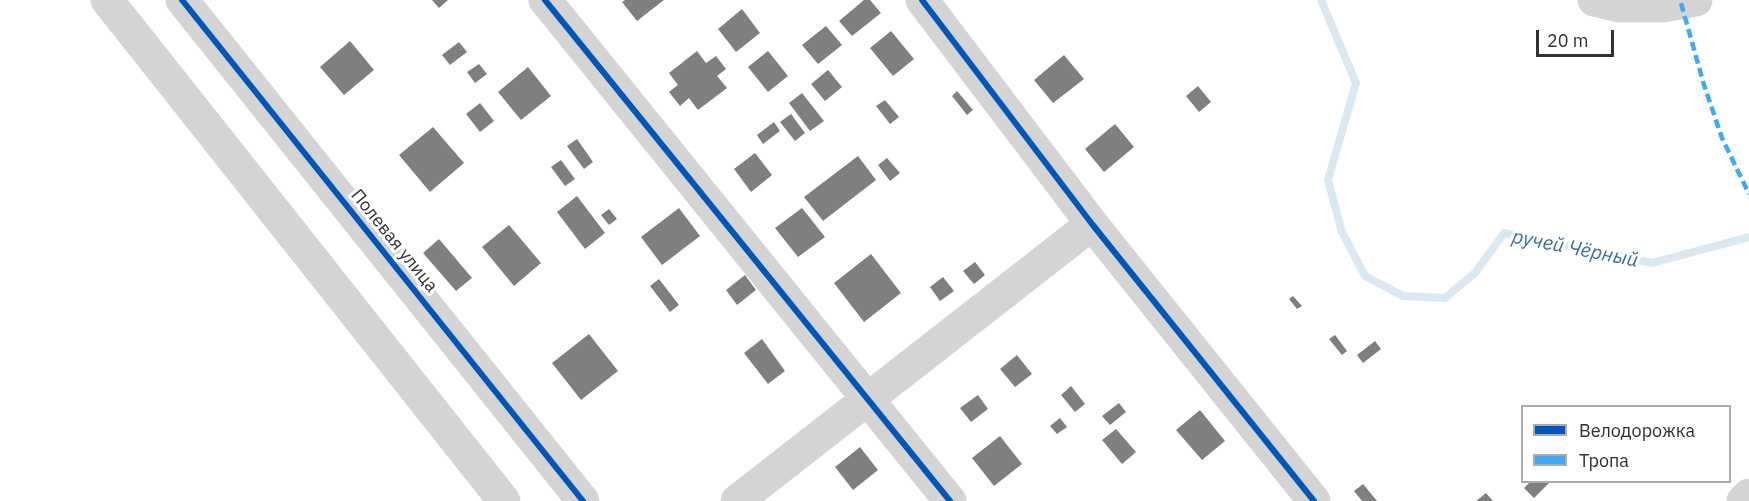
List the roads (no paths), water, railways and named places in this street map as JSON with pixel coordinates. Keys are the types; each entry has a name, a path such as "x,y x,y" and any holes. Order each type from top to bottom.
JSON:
{"street":[{"path":"107,0 504,501"},
{"name":"Полевая улица","path":"182,0 583,501"},
{"path":"546,0 950,501"},
{"path":"922,0 1092,224 1314,501"},
{"path":"1594,0 1619,6 1696,0"},
{"path":"737,501 1092,224"},
{"path":"1743,501 1749,495"}],"waterway":[{"name":"ручей Чёрный","path":"1321,0 1356,83 1328,180 1342,232 1365,276 1403,296 1445,298 1475,273 1504,233 1652,263 1749,237"}]}
